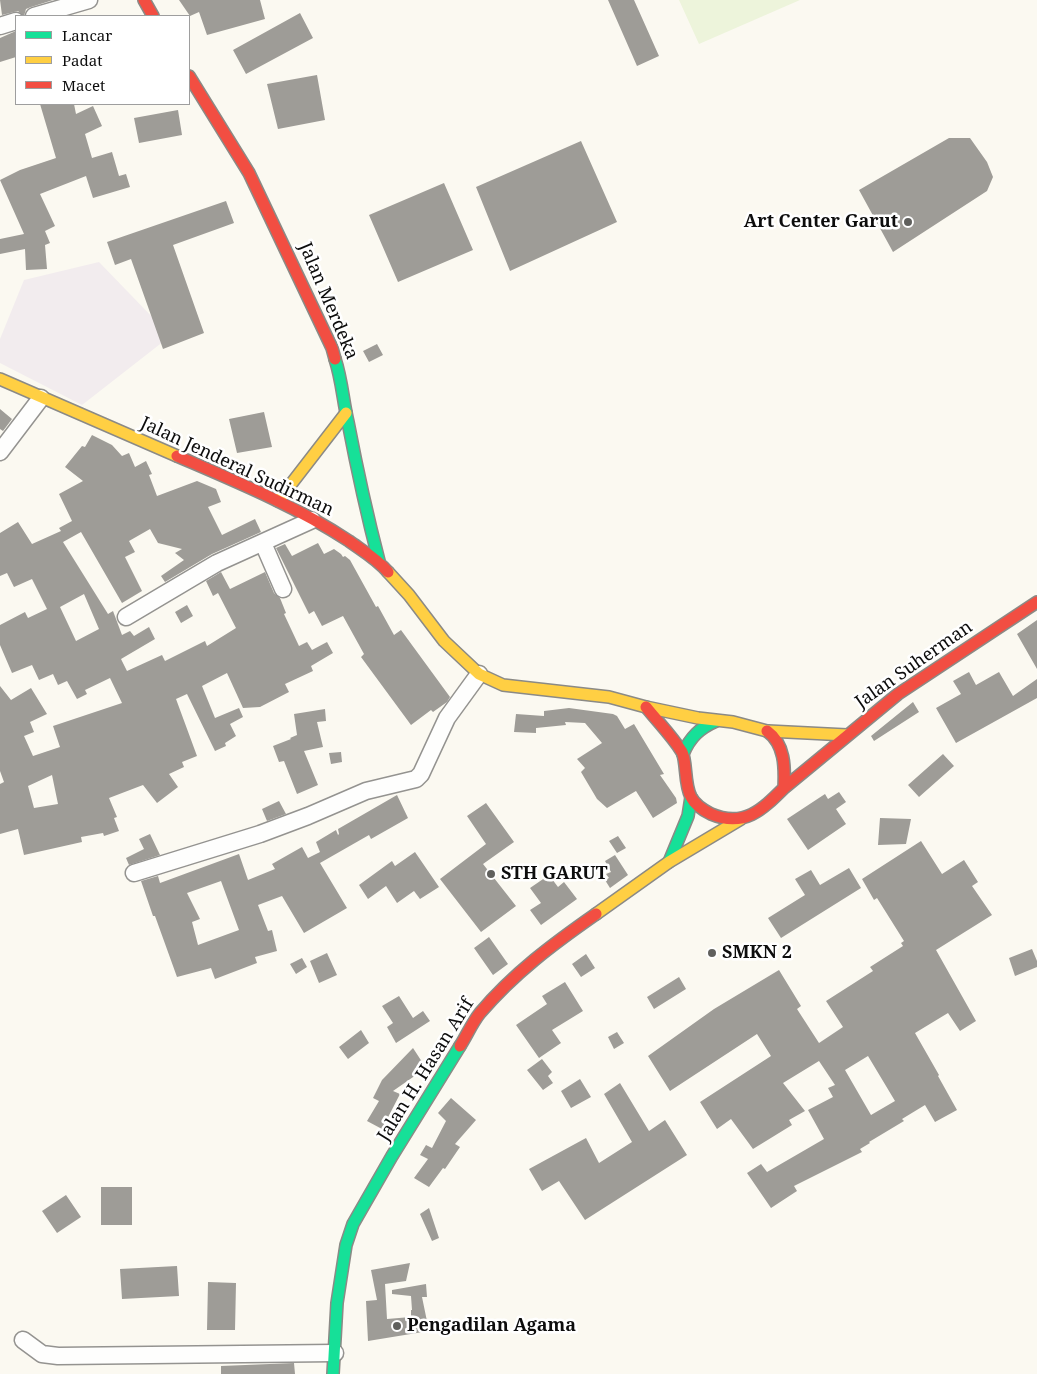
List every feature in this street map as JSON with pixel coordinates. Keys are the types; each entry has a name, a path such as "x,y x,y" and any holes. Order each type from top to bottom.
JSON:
{"main road":[{"path":"144,0 152,15"},
{"name":"Jalan Merdeka","path":"190,78 248,173 273,220 332,348 341,378 346,414 367,515 380,561"},
{"name":"Jalan Jenderal Sudirman","path":"0,379 278,501 380,561 444,641 479,674 503,685 608,697 646,707 716,721"},
{"path":"278,501 346,414"},
{"name":"Jalan Suherman","path":"784,788 898,694 1037,602"},
{"path":"646,707 683,754"},
{"path":"768,732 778,742 782,752 785,771 784,788 758,812 741,819 721,818 710,815 702,810 691,797 685,777 683,754 687,744 704,725 716,721 733,722 768,732 847,735"},
{"path":"669,862 688,816 691,797"},
{"name":"Jalan H. Hasan Arif","path":"333,1374 337,1303 346,1245 353,1224 392,1156 479,1015 513,977 550,946 669,862 741,819"}],"street":[{"path":"37,15 89,0"},
{"path":"0,26 15,22"},
{"path":"0,452 42,398"},
{"path":"126,617 217,563 312,520"},
{"path":"263,543 283,588"},
{"path":"134,873 260,834 366,791 416,779 421,774 447,718 479,674"},
{"path":"23,1340 42,1354 58,1356 335,1352"}],"shaded area":[{"path":"99,262 158,323 164,341 82,405 0,363 0,339 24,280"}],"green space":[{"path":"679,0 800,0 699,44"}],"building":[{"path":"0,0 53,0 26,9 24,15 18,11 2,15"},
{"path":"179,0 260,0 265,19 207,35 199,12 189,15"},
{"path":"608,0 634,0 659,56 637,66"},
{"path":"300,13 313,38 246,74 233,50"},
{"path":"15,31 15,57 0,62 0,38"},
{"path":"317,75 325,120 278,129 267,84"},
{"path":"40,105 74,105 76,114 93,106 102,126 85,134 92,158 112,152 119,176 126,174 130,187 93,198 86,176 40,194 55,226 45,231 50,243 45,245 47,269 26,270 25,249 0,254 0,239 24,234 0,180 20,170 56,158"},
{"path":"178,110 182,135 139,143 134,118"},
{"name":"Art Center Garut","path":"949,138 970,138 987,162 993,177 987,191 893,252 859,190"},
{"path":"581,141 617,222 510,271 476,187"},
{"path":"444,183 473,250 398,282 369,215"},
{"path":"226,201 234,223 173,245 204,333 163,349 131,259 115,265 107,242"},
{"path":"377,344 383,355 369,362 363,351"},
{"path":"0,409 12,419 3,431 0,429"},
{"path":"264,412 272,447 237,453 229,419"},
{"path":"92,435 112,445 122,456 129,453 135,467 146,461 152,474 149,475 157,496 197,481 216,489 221,502 208,507 222,535 255,519 261,532 212,554 165,582 161,576 184,560 175,553 182,549 158,543 150,529 129,541 135,552 125,557 142,591 122,603 81,532 63,542 108,614 113,611 122,635 130,631 134,636 149,627 155,639 121,659 127,671 162,655 165,661 205,641 207,646 236,628 218,593 213,596 206,581 221,572 230,589 265,572 274,593 280,598 286,613 284,614 299,646 307,642 312,650 327,642 333,653 311,666 313,671 285,684 289,692 260,707 243,708 227,673 202,686 215,718 239,708 243,717 230,724 236,736 225,743 226,746 215,751 187,694 176,699 197,756 182,762 184,767 169,774 178,787 157,803 143,785 109,798 117,817 114,818 119,831 104,836 103,833 81,837 82,842 24,855 18,829 0,834 0,784 4,782 0,771 0,686 11,700 31,688 47,714 30,722 34,732 24,736 33,756 60,747 53,726 122,703 110,678 85,690 87,694 77,699 67,681 58,685 53,674 39,680 32,665 12,673 0,645 0,625 25,612 28,618 47,609 32,579 14,587 7,573 0,576 0,533 18,522 32,544 61,531 59,528 72,521 59,494 83,481 65,467 82,446 85,447","holes":["84,594 99,629 76,641 60,607","52,775 58,804 34,808 28,786"]},
{"path":"318,543 324,554 334,549 350,560 394,635 401,630 450,697 447,702 433,712 431,710 411,725 361,657 364,654 343,616 322,626 314,611 309,614 276,548 285,544 292,556"},
{"path":"187,605 193,616 181,623 175,612"},
{"path":"1037,620 1037,669 1017,634"},
{"path":"969,672 976,685 999,672 1013,696 1037,679 1037,698 956,743 936,708 961,694 953,681"},
{"path":"913,702 919,712 874,741 871,736"},
{"path":"569,708 613,714 617,716 625,729 634,724 664,774 660,775 676,798 677,803 653,818 636,791 607,808 597,799 581,772 585,768 577,759 602,743 585,723 565,722 566,725 536,728 536,733 514,732 516,714 544,716 544,711"},
{"path":"325,709 326,721 317,722 323,747 304,751 318,785 297,794 284,761 279,762 273,746 297,735 294,714"},
{"path":"341,752 342,762 331,764 329,753"},
{"path":"943,754 954,766 919,797 908,785"},
{"path":"839,792 846,802 836,809 846,824 808,850 787,819 825,794 828,799"},
{"path":"397,795 408,818 371,839 369,835 320,863 347,908 304,933 282,896 258,905 268,931 272,930 277,951 255,957 257,963 215,979 211,968 177,977 141,881 158,876 160,883 239,854 248,880 275,869 272,864 302,847 308,858 320,852 316,842 336,830 338,835 338,829","holes":["221,881 239,930 198,945 192,922 200,919 187,893"]},
{"path":"279,801 286,814 267,821 262,809"},
{"path":"486,803 514,842 483,864 516,906 481,932 440,879 486,844 467,816"},
{"path":"880,818 911,819 906,844 878,845"},
{"path":"150,834 160,855 129,865 126,858 144,849 139,839"},
{"path":"618,836 626,848 617,853 609,841"},
{"path":"921,841 942,874 964,860 978,882 972,886 992,915 936,950 976,1021 960,1031 948,1013 915,1033 957,1110 935,1122 925,1105 902,1119 904,1121 869,1142 860,1149 862,1152 794,1186 797,1191 771,1208 747,1173 761,1164 767,1172 824,1139 808,1110 833,1097 828,1088 835,1085 819,1061 783,1083 805,1111 789,1120 792,1125 753,1149 731,1119 717,1129 700,1102 771,1056 757,1034 670,1091 648,1056 714,1009 779,970 801,1006 797,1009 819,1043 843,1027 826,1001 873,971 870,967 903,946 901,943 904,941 877,898 874,900 862,879","holes":["868,1056 895,1101 871,1115 845,1070"]},
{"path":"415,852 439,887 420,899 414,891 397,903 386,886 368,899 359,885 392,861 395,866"},
{"path":"615,855 628,875 610,888 605,880 609,878 606,874 611,872 605,861"},
{"path":"849,868 861,888 781,938 768,918 805,895 795,879 811,870 820,885"},
{"path":"549,875 558,887 564,882 577,899 541,925 530,910 541,903 530,888"},
{"path":"489,937 508,964 493,975 474,948"},
{"path":"1032,949 1037,961 1037,967 1015,976 1009,958"},
{"path":"327,953 337,975 319,983 310,961"},
{"path":"586,954 595,968 581,977 572,964"},
{"path":"302,958 307,967 296,974 290,964"},
{"path":"679,977 686,989 654,1009 647,997"},
{"path":"565,982 583,1011 552,1030 561,1043 539,1058 516,1025 547,1004 542,996"},
{"path":"399,996 413,1018 423,1011 430,1021 396,1043 387,1027 393,1023 382,1006"},
{"path":"361,1030 369,1043 348,1059 339,1047"},
{"path":"617,1032 624,1043 614,1049 608,1037"},
{"path":"413,1048 426,1068 393,1091 400,1094 382,1129 367,1121 379,1101 373,1098 382,1080"},
{"path":"542,1059 552,1072 548,1076 553,1083 543,1090 527,1070"},
{"path":"580,1079 591,1097 571,1108 561,1091"},
{"path":"620,1083 649,1131 665,1120 687,1155 585,1220 559,1181 542,1191 529,1169 586,1138 599,1163 632,1142 604,1094"},
{"path":"451,1098 476,1120 455,1144 460,1147 445,1169 443,1168 429,1187 414,1178 428,1159 420,1155 426,1145 432,1148 446,1121 438,1113"},
{"path":"101,1187 132,1187 132,1225 101,1225"},
{"path":"66,1195 81,1217 57,1233 42,1211"},
{"path":"429,1208 439,1238 432,1241 420,1214"},
{"path":"410,1263 406,1281 385,1284 387,1319 411,1317 411,1296 392,1294 392,1290 426,1284 427,1297 422,1297 429,1331 368,1341 366,1301 377,1300 371,1270"},
{"path":"177,1266 179,1296 122,1299 120,1269"},
{"path":"208,1282 236,1283 235,1330 207,1330"},
{"path":"294,1363 295,1374 221,1374 221,1366"}],"traffic: fast":[{"path":"335,359 362,492 379,561"},
{"path":"683,754 696,734 716,721"},
{"path":"669,862 688,816 691,797"},
{"path":"333,1374 337,1303 346,1245 353,1224 392,1156 460,1046"}],"traffic: slow":[{"path":"0,379 177,456"},
{"path":"278,501 346,413"},
{"path":"388,572 409,595 444,641 479,674 503,685 609,697 646,707 698,718 733,722 767,731"},
{"path":"768,731 847,735"},
{"path":"596,914 669,862 741,819"}],"traffic: jam":[{"path":"144,0 152,15"},
{"path":"190,78 249,173 332,348 335,359"},
{"path":"177,456 308,516 365,552 388,572"},
{"path":"784,788 898,694 1037,602"},
{"path":"646,707 682,752 685,761 687,786 693,800 705,811 723,818 743,818 752,814 760,810 784,788 784,764 781,749 773,736 767,731"},
{"path":"460,1046 480,1013 506,985 549,948 596,914"}],"place":[{"name":"Art Center Garut","path":"908,222"},
{"name":"STH GARUT","path":"491,874"},
{"name":"SMKN 2","path":"712,953"},
{"name":"Pengadilan Agama","path":"397,1326"}]}
